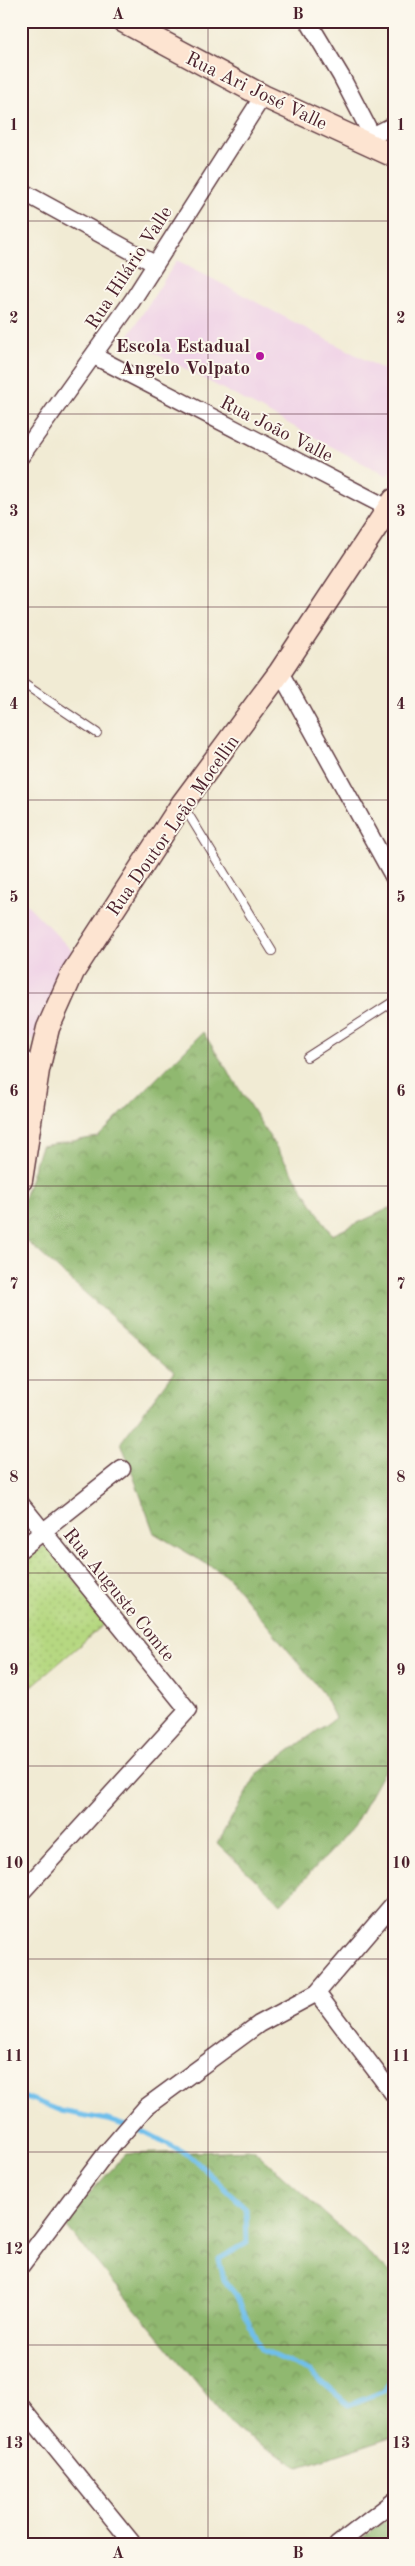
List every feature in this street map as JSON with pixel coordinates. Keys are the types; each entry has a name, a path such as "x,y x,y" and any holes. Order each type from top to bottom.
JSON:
{"street":[{"name":"Rua Ari José Valle","path":"123,21 263,96 382,147"},
{"path":"308,21 382,147"},
{"name":"Rua Hilário Valle","path":"21,456 132,301 263,96"},
{"path":"382,147 394,125"},
{"path":"21,191 155,264"},
{"name":"Rua João Valle","path":"94,356 391,504"},
{"name":"Rua Doutor Leão Mocellin","path":"21,1180 38,1070 48,1028 73,972 182,804 280,672 391,504"},
{"path":"280,672 394,878"},
{"path":"21,1549 122,1469"},
{"name":"Rua Auguste Comte","path":"21,1504 188,1710 21,1893"},
{"path":"21,2266 106,2153 146,2108 260,2024 317,1993 394,1903"},
{"path":"317,1993 394,2095"},
{"path":"21,2406 134,2545"},
{"path":"337,2545 394,2501"}],"lane":[{"path":"21,682 97,733"},
{"path":"182,804 272,952"},
{"path":"307,1057 394,1002"},
{"path":"21,1050 38,1070"}],"shaded area":[{"name":"Escola Estadual Angelo Volpato","path":"177,260 394,375 394,466 387,476 127,338"},
{"path":"21,898 76,955 34,1041 21,1026"}],"green space":[{"path":"203,1032 332,1235 394,1206 394,1768 385,1769 353,1827 281,1904 217,1843 257,1774 335,1718 323,1693 227,1576 154,1533 121,1442 174,1372 21,1236 21,1208 41,1146 98,1137"},
{"path":"46,1545 108,1621 32,1686 21,1674 21,1564"},
{"path":"254,2150 394,2276 394,2436 299,2467 236,2430 63,2222 126,2154"},
{"path":"394,2514 394,2545 352,2545"}],"waterway":[{"path":"21,2095 61,2111 108,2120 147,2133 189,2155 246,2208 247,2243 219,2259 224,2280 236,2295 261,2350 310,2372 349,2405 384,2391 394,2375"}],"place":[{"name":"Escola Estadual Angelo Volpato","path":"260,356"}]}
